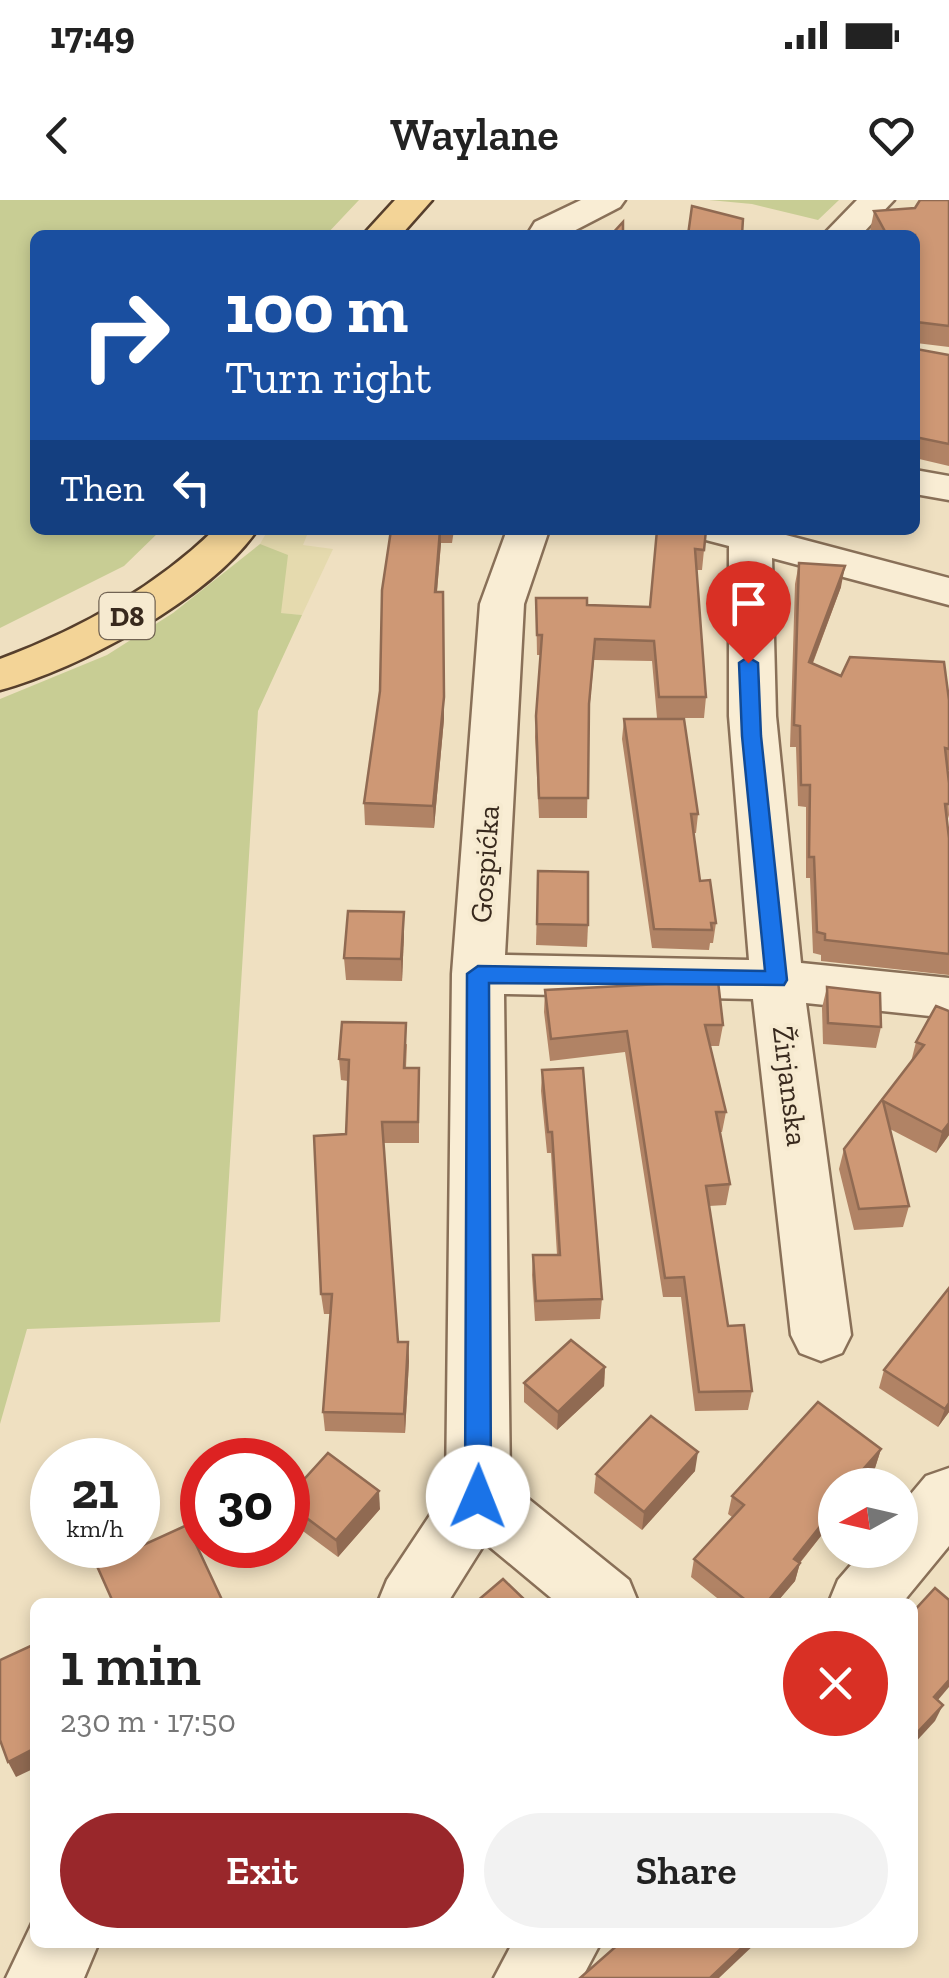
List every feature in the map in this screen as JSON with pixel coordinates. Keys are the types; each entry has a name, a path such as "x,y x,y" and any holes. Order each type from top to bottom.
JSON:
{"main road":[{"path":"385,230 415,200"},
{"name":"D8","path":"0,675 49,658 105,630 183,578 230,535"}],"street":[{"path":"548,230 608,200"},
{"path":"846,230 877,200"},
{"path":"920,483 949,488"},
{"name":"Gospićka","path":"478,1497 478,974 502,604 526,535"},
{"name":"Žirjanska","path":"734,535 747,627 752,736 776,980 822,1335"},
{"path":"738,535 949,592"},
{"path":"478,974 776,980 949,998"},
{"path":"414,1598 478,1497 600,1598"},
{"path":"865,1598 949,1497"},
{"path":"44,1978 59,1948"},
{"path":"532,1978 559,1948"}],"shaded area":[{"path":"265,535 307,535 303,545 333,549 302,615 281,613 260,544"}],"green space":[{"path":"0,200 359,200 331,230 30,230 30,535 156,535 124,566 0,628"},
{"path":"709,200 839,200 818,220 752,204"},
{"path":"260,544 288,555 281,613 302,615 258,711 220,1322 27,1329 0,1424 0,699 107,655 173,613"}],"building":[{"path":"920,200 949,200 949,326 920,322 920,230 884,230 874,211 915,208"},
{"path":"692,206 743,219 742,230 689,230"},
{"path":"920,350 949,355 949,444 920,438"},
{"path":"390,535 440,535 435,592 443,592 444,697 433,806 364,803 380,691 382,590"},
{"path":"657,535 706,535 704,550 695,549 706,697 659,697 654,641 595,639 589,704 588,798 539,798 536,716 542,635 537,635 536,598 587,598 587,605 650,607"},
{"path":"799,563 845,566 809,662 841,676 850,657 944,662 949,700 949,749 945,748 949,804 945,804 949,838 949,954 825,940 825,934 817,932 814,857 809,857 810,785 801,785 800,726 794,725"},
{"path":"624,719 684,719 698,814 691,814 700,881 710,880 716,923 711,923 712,930 654,929"},
{"path":"538,871 588,872 588,925 537,924"},
{"path":"348,911 404,912 401,959 344,958"},
{"path":"718,981 723,1025 705,1025 726,1112 716,1112 730,1184 706,1186 728,1326 744,1325 752,1391 699,1392 684,1277 665,1278 627,1031 551,1039 545,990"},
{"path":"827,987 880,993 881,1027 828,1023"},
{"path":"936,1006 949,1011 949,1123 942,1132 883,1101 909,1206 859,1209 844,1149 924,1045 916,1042"},
{"path":"342,1022 406,1023 404,1068 419,1068 418,1122 382,1122 398,1342 408,1342 404,1414 323,1412 332,1294 321,1294 314,1136 346,1134 349,1060 339,1059"},
{"path":"583,1068 602,1299 536,1301 533,1255 560,1255 552,1132 548,1132 542,1070"},
{"path":"949,1288 949,1403 945,1409 884,1370"},
{"path":"571,1340 605,1367 558,1412 524,1383"},
{"path":"818,1402 881,1449 864,1468 818,1468 818,1529 794,1559 800,1563 770,1598 743,1598 694,1559 744,1505 732,1496"},
{"path":"651,1416 698,1452 644,1512 596,1474"},
{"path":"328,1453 379,1491 336,1540 310,1520 310,1473"},
{"path":"180,1528 180,1568 207,1568 221,1598 111,1598 98,1568 160,1568 160,1537"},
{"path":"503,1579 523,1598 481,1598"},
{"path":"935,1588 949,1600 949,1680 934,1697 943,1705 918,1732 918,1606"},
{"path":"30,1646 30,1751 8,1762 0,1740 0,1660"},
{"path":"614,1948 742,1948 710,1978 580,1978"}],"route":[{"path":"478,1497 478,974 776,980 748,663"}]}
